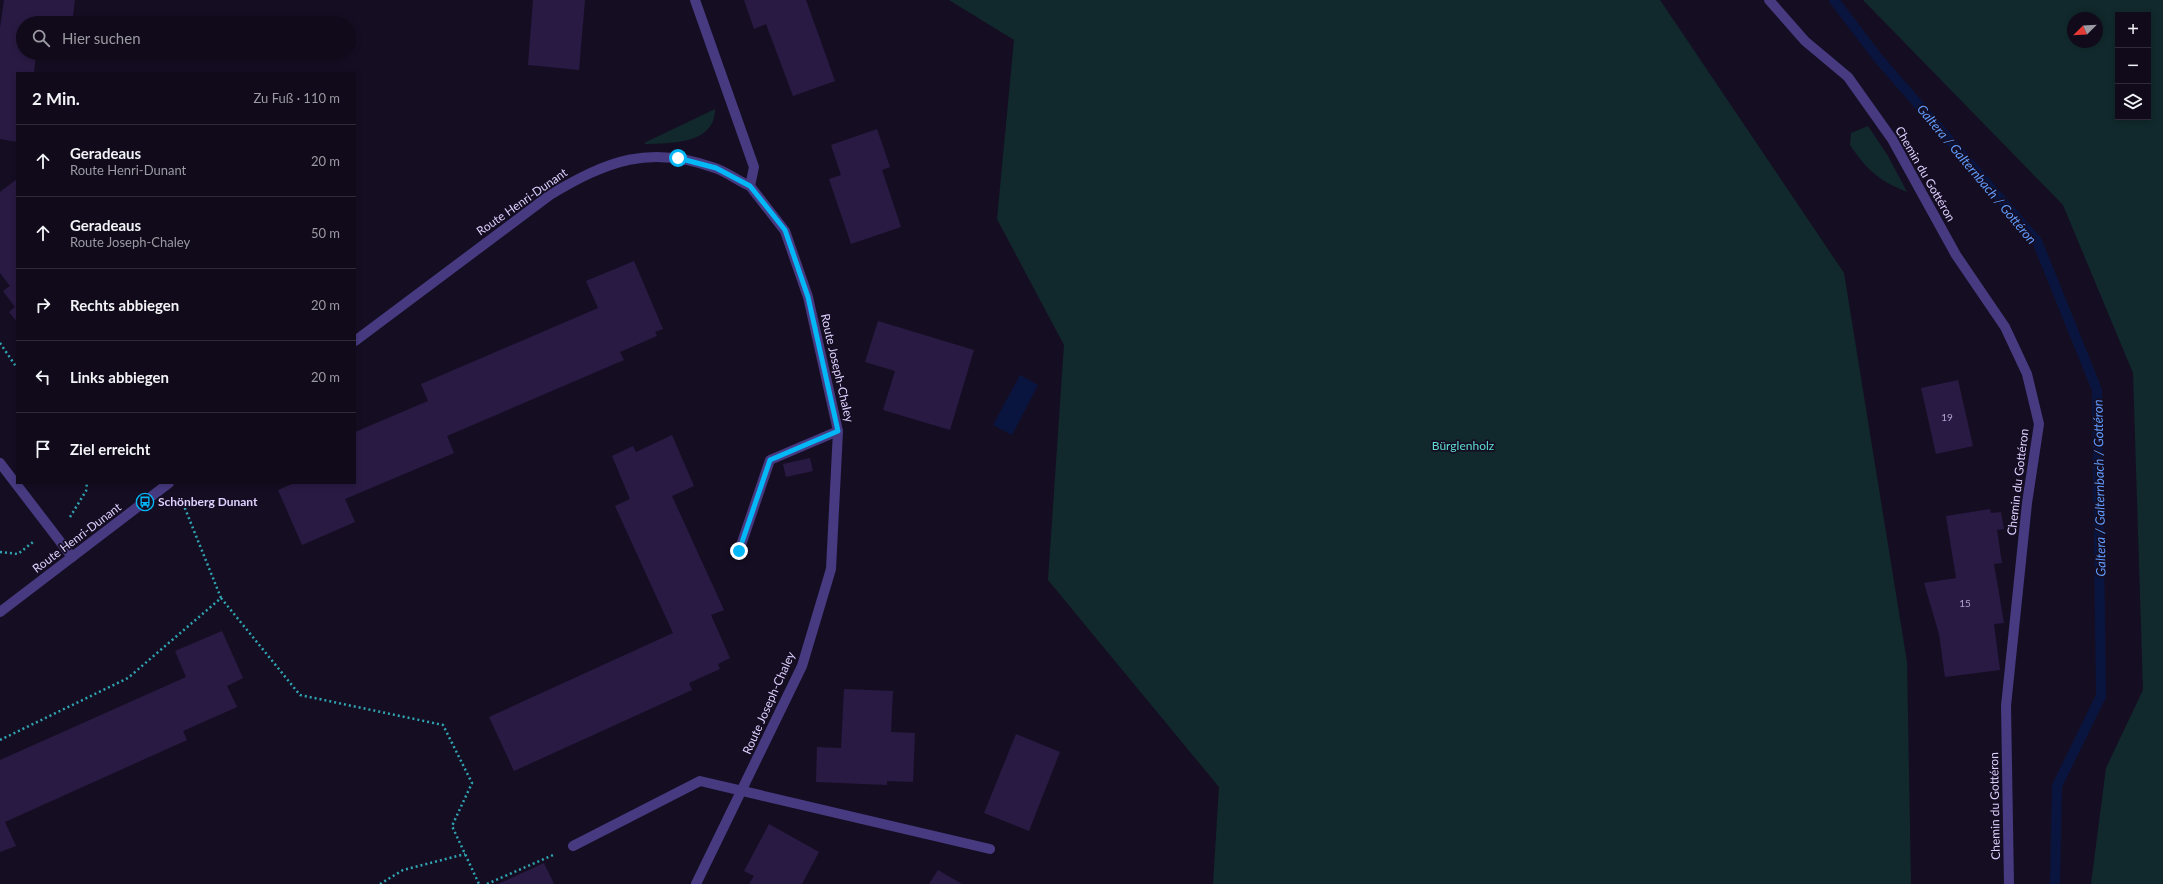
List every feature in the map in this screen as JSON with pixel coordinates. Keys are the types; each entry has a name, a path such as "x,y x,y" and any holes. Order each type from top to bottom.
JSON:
{"street":[{"path":"695,0 754,167 750,186"},
{"name":"Chemin du Gottéron","path":"1769,0 1805,41 1848,77 1892,139 1956,254 2005,327 2027,374 2039,424 2027,503 2006,706 2009,884"},
{"name":"Route Henri-Dunant","path":"356,340 550,195 582,176 614,162 642,156 678,158 716,168 750,186"},
{"name":"Route Joseph-Chaley","path":"696,884 802,666 831,569 838,431 808,297 785,230 750,186"},
{"path":"739,551 770,460 838,431"},
{"path":"0,463 16,484"},
{"path":"16,484 72,557"},
{"name":"Route Henri-Dunant","path":"0,612 168,484"},
{"path":"573,846 700,781 990,849"}],"path":[{"path":"0,343 3,350 16,367"},
{"path":"0,552 18,554 49,527 72,516 86,491 87,484"},
{"path":"180,497 221,598 300,695 443,725 472,783 452,826 479,884"},
{"path":"0,740 128,678 221,598"},
{"path":"487,884 573,846"},
{"path":"380,884 403,870 465,854"}],"green space":[{"name":"Bürglenholz","path":"949,0 1660,0 1844,273 1907,662 1911,884 1213,884 1219,787 1048,580 1064,345 997,219 1014,40"},
{"path":"1863,0 2163,0 2163,884 2091,884 2106,768 2143,690 2133,373 2063,205"},
{"path":"715,109 713,121 708,129 700,135 679,142 656,144 644,143"},
{"path":"1868,126 1888,156 1907,192 1874,174 1862,162 1850,145 1851,133"}],"water":[{"path":"1020,375 1038,385 1012,435 993,425"}],"building":[{"path":"4,0 75,0 73,16 16,16 16,60 35,60 34,72 16,72 16,142 0,139 0,28"},
{"path":"533,0 585,0 579,70 528,65"},
{"path":"744,0 806,0 835,81 793,96 766,24 754,29"},
{"path":"877,129 890,167 882,170 901,227 851,244 829,179 841,175 831,145"},
{"path":"16,180 16,321 9,312 15,307 3,291 10,286 0,273 0,192"},
{"path":"634,261 663,329 655,332 657,336 620,352 624,360 447,436 454,453 345,499 355,522 302,545 278,490 292,484 356,484 356,432 428,401 421,384 598,308 586,281"},
{"path":"878,321 974,350 950,430 883,410 895,371 865,362"},
{"path":"1958,380 1973,446 1936,454 1921,388"},
{"path":"672,435 694,486 672,496 724,610 711,615 730,658 718,664 720,669 689,683 692,690 514,771 489,717 673,633 615,506 630,499 612,456 633,446 636,452"},
{"path":"810,458 813,471 786,477 783,464"},
{"path":"1990,509 1991,513 2001,512 2004,529 1997,530 2002,563 1994,564 2004,623 1994,624 2000,670 1945,677 1939,634 1924,583 1956,578 1946,516"},
{"path":"222,631 243,678 227,686 237,707 183,731 187,740 5,822 16,846 0,852 0,760 186,677 175,651"},
{"path":"844,689 893,691 891,732 915,733 913,782 887,781 887,785 816,782 817,747 841,748"},
{"path":"1016,734 1060,752 1029,831 984,813"},
{"path":"769,824 819,852 802,884 749,884 754,876 744,871"},
{"path":"544,863 554,884 498,884"},
{"path":"938,870 962,884 929,884"}],"waterway":[{"name":"Galtera / Galternbach / Gottéron","path":"1834,0 1878,58 2037,241 2097,390 2101,696 2057,786 2055,884"}],"place":[{"name":"Schönberg Dunant","path":"145,502"}],"route":[{"path":"678,158 716,168 736,180 750,186 785,230 808,297 838,431 770,460 739,551"}]}
